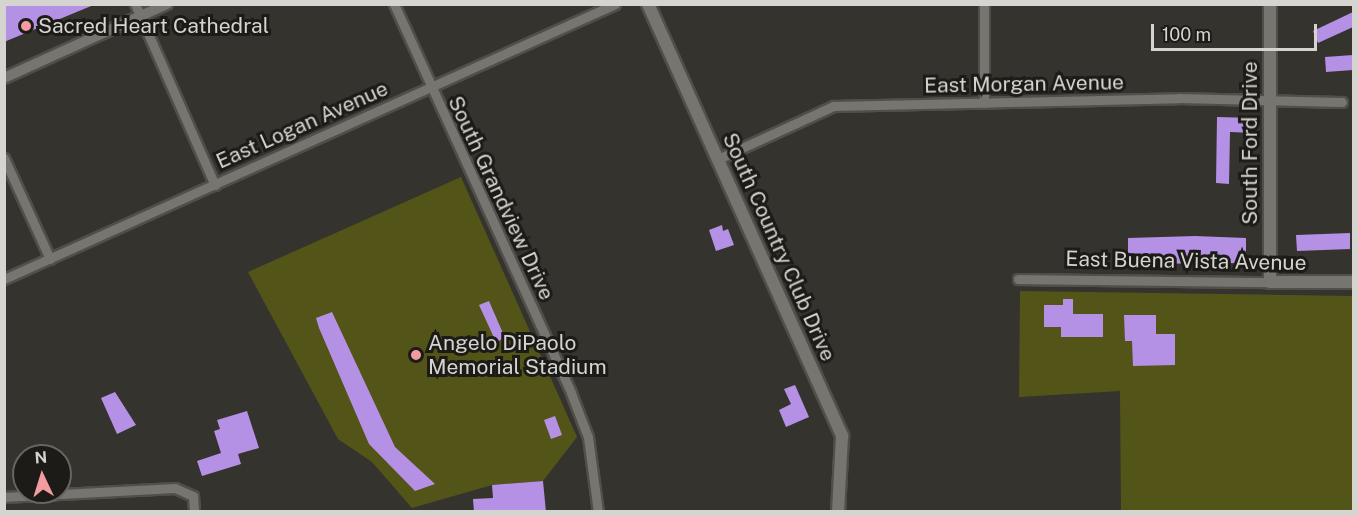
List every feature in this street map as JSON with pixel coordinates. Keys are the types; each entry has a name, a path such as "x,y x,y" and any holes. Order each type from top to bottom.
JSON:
{"main road":[{"name":"South Country Club Drive","path":"648,4 842,436 838,512"},
{"name":"South Ford Drive","path":"1270,4 1270,282"},
{"name":"East Buena Vista Avenue","path":"1270,282 1353,282"}],"street":[{"path":"135,4 215,184"},
{"path":"4,78 167,4"},
{"name":"South Grandview Drive","path":"394,4 584,426 597,483 598,512"},
{"name":"East Logan Avenue","path":"4,279 615,4"},
{"path":"984,4 984,103"},
{"name":"East Morgan Avenue","path":"718,159 833,106 1179,98 1342,102"},
{"path":"4,158 50,259"},
{"name":"East Buena Vista Avenue","path":"1018,279 1270,282"},
{"path":"4,497 176,488 193,496 194,512"}],"shaded area":[{"name":"Angelo DiPaolo Memorial Stadium","path":"461,177 577,437 543,481 492,485 412,508 372,462 338,439 248,272"},
{"path":"1020,291 1353,296 1353,511 1121,511 1120,391 1019,397"}],"building":[{"name":"Sacred Heart Cathedral","path":"4,4 96,4 4,42"},
{"path":"1353,12 1353,27 1318,43 1313,31"},
{"path":"1353,55 1353,70 1326,72 1325,57"},
{"path":"1217,117 1254,118 1254,133 1230,132 1229,184 1216,183"},
{"path":"722,225 723,231 728,229 734,245 716,251 709,230"},
{"path":"1350,233 1350,249 1297,251 1296,235"},
{"path":"1195,236 1246,238 1246,263 1128,264 1128,238"},
{"path":"1063,299 1073,299 1073,314 1103,314 1103,337 1061,337 1061,327 1044,327 1044,305 1063,305"},
{"path":"489,301 505,338 496,342 479,305"},
{"path":"332,312 395,447 435,484 415,491 369,444 316,318"},
{"path":"1124,315 1156,315 1156,334 1175,334 1175,365 1133,366 1132,341 1125,341"},
{"path":"795,385 809,417 786,427 779,410 791,404 784,389"},
{"path":"115,392 136,425 117,434 101,398"},
{"path":"247,411 259,448 238,454 241,464 202,476 197,461 221,453 214,431 220,429 217,420"},
{"path":"555,416 562,435 551,439 544,420"},
{"path":"543,481 546,512 474,512 473,499 493,498 492,485"}],"place":[{"name":"Sacred Heart Cathedral","path":"26,26"},
{"name":"Angelo DiPaolo Memorial Stadium","path":"416,355"}]}
